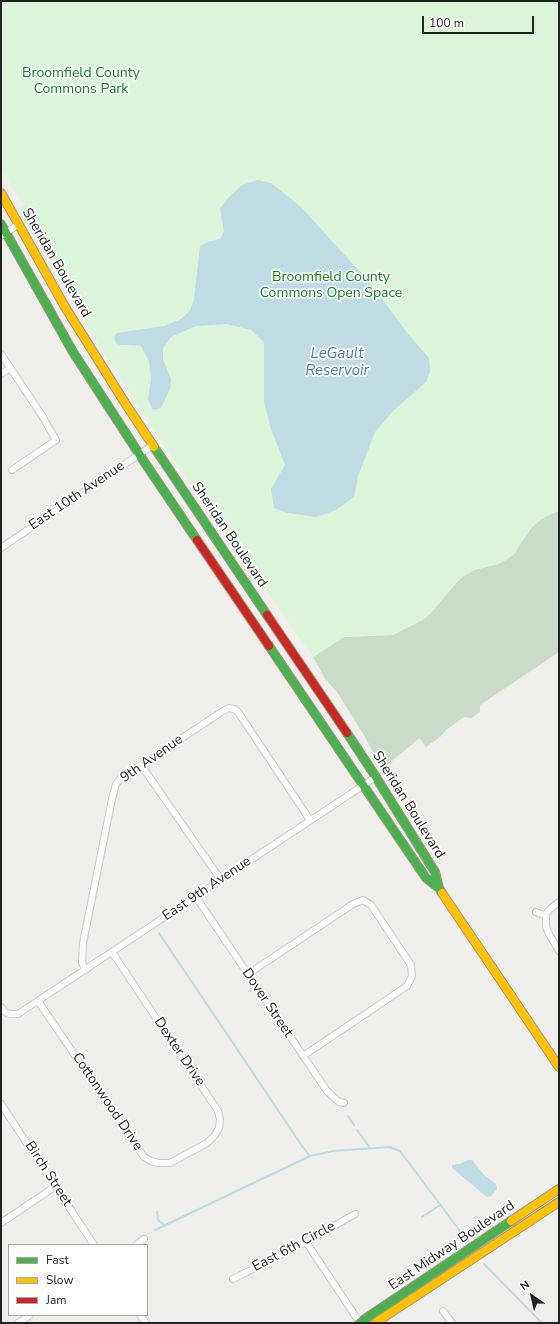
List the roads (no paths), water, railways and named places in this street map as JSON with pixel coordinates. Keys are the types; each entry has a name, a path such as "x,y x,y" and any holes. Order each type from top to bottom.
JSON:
{"main road":[{"name":"Sheridan Boulevard","path":"1,193 65,307 95,356 376,777 435,872 439,888"},
{"name":"Sheridan Boulevard","path":"1,224 3,234 73,352 140,454 363,786 426,878 439,888 559,1066"},
{"name":"East Midway Boulevard","path":"360,1323 559,1189"},
{"name":"East Midway Boulevard","path":"376,1323 559,1202"}],"street":[{"path":"3,234 19,224"},
{"path":"1,354 41,414 56,440 12,470"},
{"path":"1,374 10,368"},
{"name":"East 10th Avenue","path":"1,548 153,445"},
{"name":"9th Avenue","path":"86,970 82,963 83,943 112,799 116,784 120,779 223,711 229,708 234,709 238,712 310,820"},
{"path":"141,765 221,880"},
{"name":"East 9th Avenue","path":"1,1007 5,1012 14,1015 18,1014 376,777"},
{"name":"Dover Street","path":"196,897 327,1091 339,1102 344,1103"},
{"path":"248,974 353,904 363,900 372,905 411,965 412,976 407,986 303,1056"},
{"path":"559,902 550,909 546,916 546,927 559,950"},
{"path":"536,912 546,916"},
{"name":"Dexter Drive","path":"112,952 218,1111 220,1119 219,1128 216,1135 207,1143 195,1150"},
{"name":"Cottonwood Drive","path":"38,1001 144,1157 158,1163 170,1163 195,1150"},
{"name":"Birch Street","path":"2,1108 56,1186 93,1244"},
{"path":"1,1223 56,1186"},
{"name":"East 6th Circle","path":"233,1279 306,1242 355,1214"},
{"path":"137,1244 144,1239"},
{"path":"306,1242 360,1323"},
{"path":"443,1311 452,1323"},
{"path":"18,1323 28,1316"}],"water":[{"name":"LeGault Reservoir","path":"258,180 271,183 301,207 370,283 408,334 429,358 430,371 426,382 393,411 375,432 358,476 354,497 336,510 316,517 288,513 274,508 271,489 285,465 271,429 264,402 264,342 251,330 227,324 196,326 171,337 163,348 163,359 171,379 170,389 161,408 153,410 148,399 151,379 149,361 141,346 120,345 116,343 114,337 117,333 164,326 181,319 190,311 194,299 200,246 220,239 224,231 220,209 228,198 242,185"},
{"path":"468,1160 472,1160 485,1176 496,1184 497,1189 491,1196 487,1197 452,1168 452,1165 460,1164"}],"waterway":[{"path":"159,933 310,1156"},
{"path":"348,1116 354,1125"},
{"path":"357,1130 370,1148"},
{"path":"155,1230 310,1156 333,1151 390,1147 400,1151 463,1235"},
{"path":"422,1217 440,1205"},
{"path":"157,1212 158,1220 165,1226"},
{"path":"484,1264 542,1323"}],"park label":[{"name":"Broomfield County Commons Park","path":"81,82"},
{"name":"Broomfield County Commons Open Space","path":"331,286"}]}
